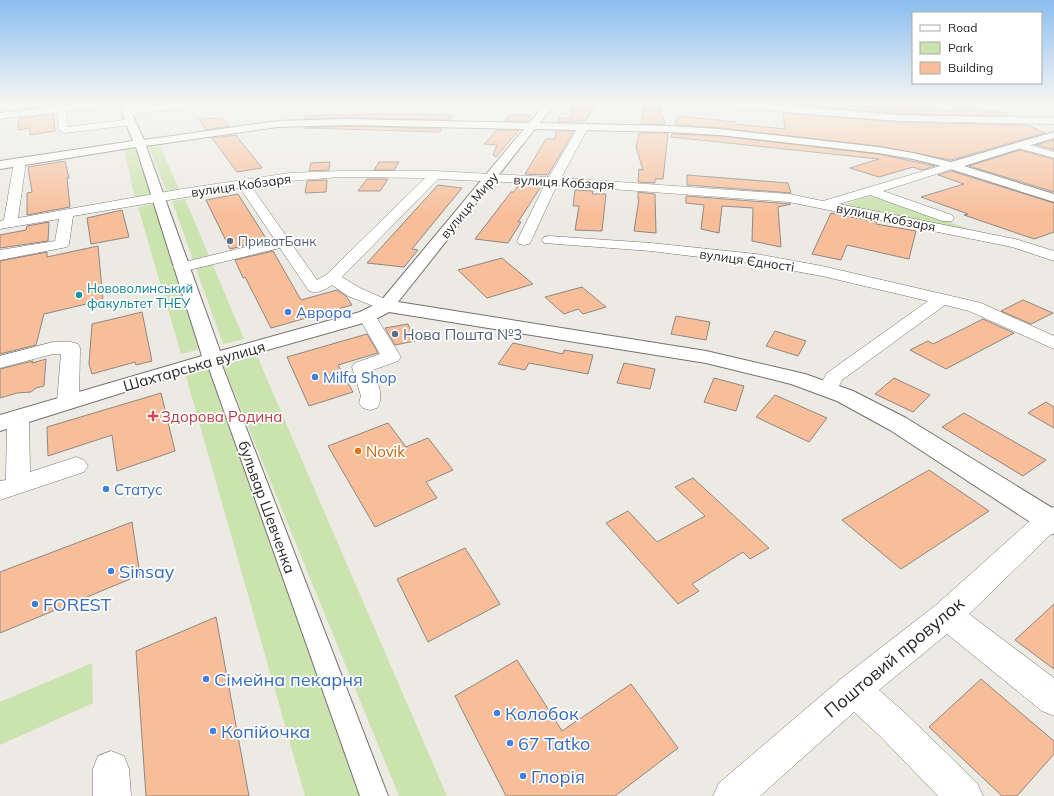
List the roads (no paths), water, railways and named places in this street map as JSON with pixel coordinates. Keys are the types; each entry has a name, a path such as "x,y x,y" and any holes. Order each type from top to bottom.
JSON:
{"street":[{"name":"бульвар Шевченка","path":"138,140 212,360 374,796"},
{"path":"0,165 166,140"},
{"name":"вулиця Миру","path":"386,306 522,140"},
{"path":"524,241 553,181 576,140"},
{"path":"792,140 878,150 913,156 951,166 1054,198"},
{"path":"823,204 1038,140"},
{"path":"1019,146 1054,155"},
{"path":"5,225 20,162"},
{"name":"вулиця Кобзаря","path":"5,225 243,183 340,174 435,175 553,181 751,194 789,198 1015,243 1054,256"},
{"path":"243,183 315,288 332,278 435,175"},
{"path":"869,190 1015,243"},
{"path":"0,255 62,244 67,214"},
{"name":"вулиця Єдності","path":"549,240 651,247 756,259 822,271 975,307 1054,343"},
{"path":"181,267 283,243"},
{"path":"332,278 354,292 386,306 706,357 779,373 828,389 845,396 898,424 1053,520"},
{"path":"828,389 834,377 942,299"},
{"name":"Шахтарська вулиця","path":"9,420 367,316 386,306"},
{"path":"367,316 391,357 362,367 371,396 370,403"},
{"path":"0,362 53,348 71,348 68,402"},
{"path":"9,420 9,488 76,466"},
{"name":"Поштовий провулок","path":"742,793 854,690 947,615 1041,527 1053,520"},
{"path":"947,615 1054,699"},
{"path":"854,690 892,724 964,796"}],"place":[{"name":"ПриватБанк","path":"230,241"},
{"name":"Нововолинський факультет ТНЕУ","path":"79,295"},
{"name":"Аврора","path":"288,312"},
{"name":"Нова Пошта №3","path":"395,334"},
{"name":"Milfa Shop","path":"315,377"},
{"name":"Здорова Родина","path":"153,416"},
{"name":"Novik","path":"358,451"},
{"name":"Статус","path":"106,489"},
{"name":"Sinsay","path":"111,571"},
{"name":"FOREST","path":"35,604"},
{"name":"Сімейна пекарня","path":"206,679"},
{"name":"Колобок","path":"497,713"},
{"name":"Копійочка","path":"213,731"},
{"name":"67 Tatko","path":"510,743"},
{"name":"Глорія","path":"523,776"}]}
